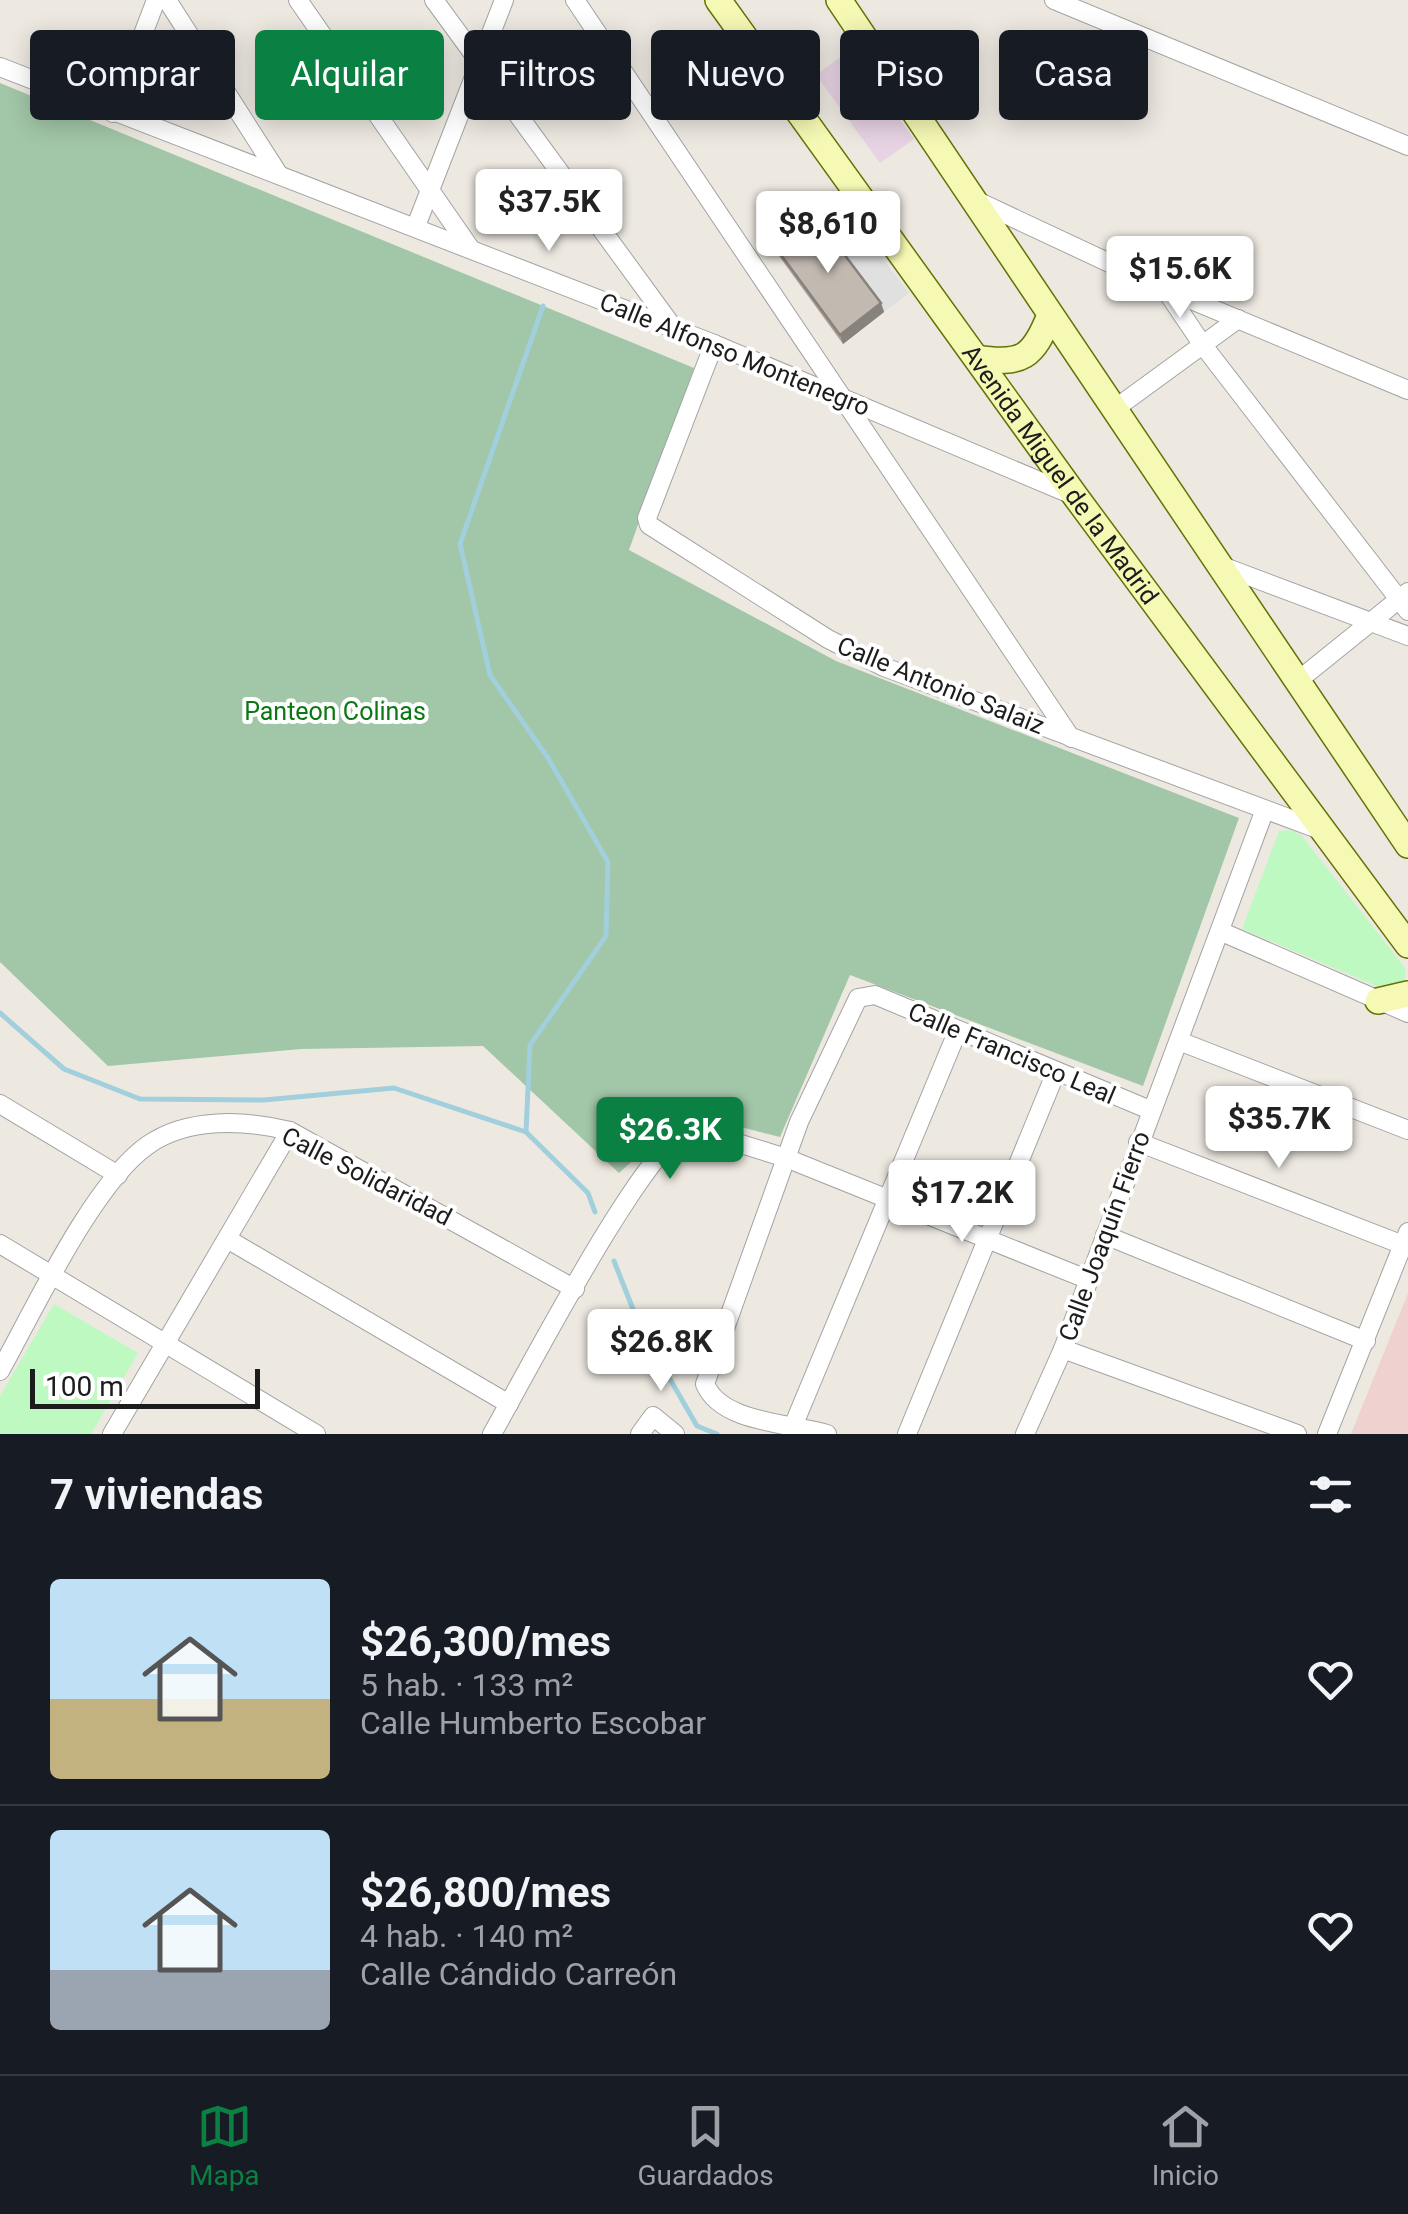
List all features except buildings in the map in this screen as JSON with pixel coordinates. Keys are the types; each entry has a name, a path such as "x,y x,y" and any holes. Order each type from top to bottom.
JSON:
{"main road":[{"name":"Avenida Miguel de la Madrid","path":"718,0 1076,497 1408,944"},
{"path":"839,0 1300,679 1408,845"},
{"path":"977,358 1003,362 1020,358 1037,344 1050,315"},
{"path":"1378,1001 1408,994"}],"street":[{"path":"145,30 156,0"},
{"path":"167,0 279,176"},
{"path":"298,0 470,248"},
{"path":"434,0 464,41"},
{"path":"492,30 504,0"},
{"path":"575,0 1071,738"},
{"path":"1054,0 1408,146"},
{"name":"Calle Alfonso Montenegro","path":"0,67 30,79"},
{"path":"416,226 464,101"},
{"name":"Calle Alfonso Montenegro","path":"129,120 416,226 714,344 1076,497"},
{"path":"522,120 676,330"},
{"path":"975,200 1165,290 1408,390"},
{"path":"1165,290 1202,344 1405,600 1369,621 1300,679"},
{"path":"1116,408 1238,320"},
{"name":"Calle Antonio Salaiz","path":"714,344 646,518 649,526 854,653 1264,812 1323,831"},
{"path":"1222,566 1408,636"},
{"name":"Calle Joaquín Fierro","path":"1026,1434 1063,1349 1264,812"},
{"path":"1222,932 1408,1012"},
{"name":"Calle Francisco Leal","path":"786,1158 852,1008 864,994 875,995 1150,1110"},
{"path":"794,1424 958,1030"},
{"path":"1179,1041 1408,1130"},
{"path":"907,1434 1056,1072"},
{"path":"0,1104 118,1175"},
{"name":"Calle Solidaridad","path":"0,1371 118,1175 148,1145 184,1130 255,1123 290,1131 575,1288"},
{"path":"492,1434 575,1288 670,1140 690,1128 786,1158 1089,1280"},
{"path":"112,1434 290,1131"},
{"path":"1138,1142 1406,1238 1327,1434"},
{"path":"786,1158 705,1384 711,1399 728,1408 827,1434"},
{"path":"1105,1235 1366,1341"},
{"path":"228,1240 509,1404"},
{"path":"0,1244 316,1434"},
{"path":"1063,1349 1297,1434"},
{"path":"643,1428 653,1416 676,1434"}],"shaded area":[{"path":"840,57 840,108 820,80 820,72"},
{"path":"849,120 900,120 914,139 880,163"},
{"path":"843,207 909,293 884,312 819,225"},
{"path":"1408,1293 1408,1434 1351,1434"}],"green space":[{"name":"Panteon Colinas","path":"0,83 30,95 30,120 90,120 694,368 629,550 836,661 1239,818 1143,1086 850,975 780,1137 686,1113 619,1173 483,1046 301,1049 108,1066 0,962"},
{"path":"1291,830 1302,836 1405,968 1405,987 1393,993 1242,929 1279,831"},
{"path":"54,1304 138,1353 91,1434 0,1434 0,1396"}],"waterway":[{"path":"526,1132 530,1045 606,936 608,862 548,758 490,675 460,544 543,306"},
{"path":"0,1013 64,1069 140,1099 264,1100 394,1088 526,1132 588,1193 595,1212"},
{"path":"614,1261 640,1327 697,1426 717,1434"}]}
